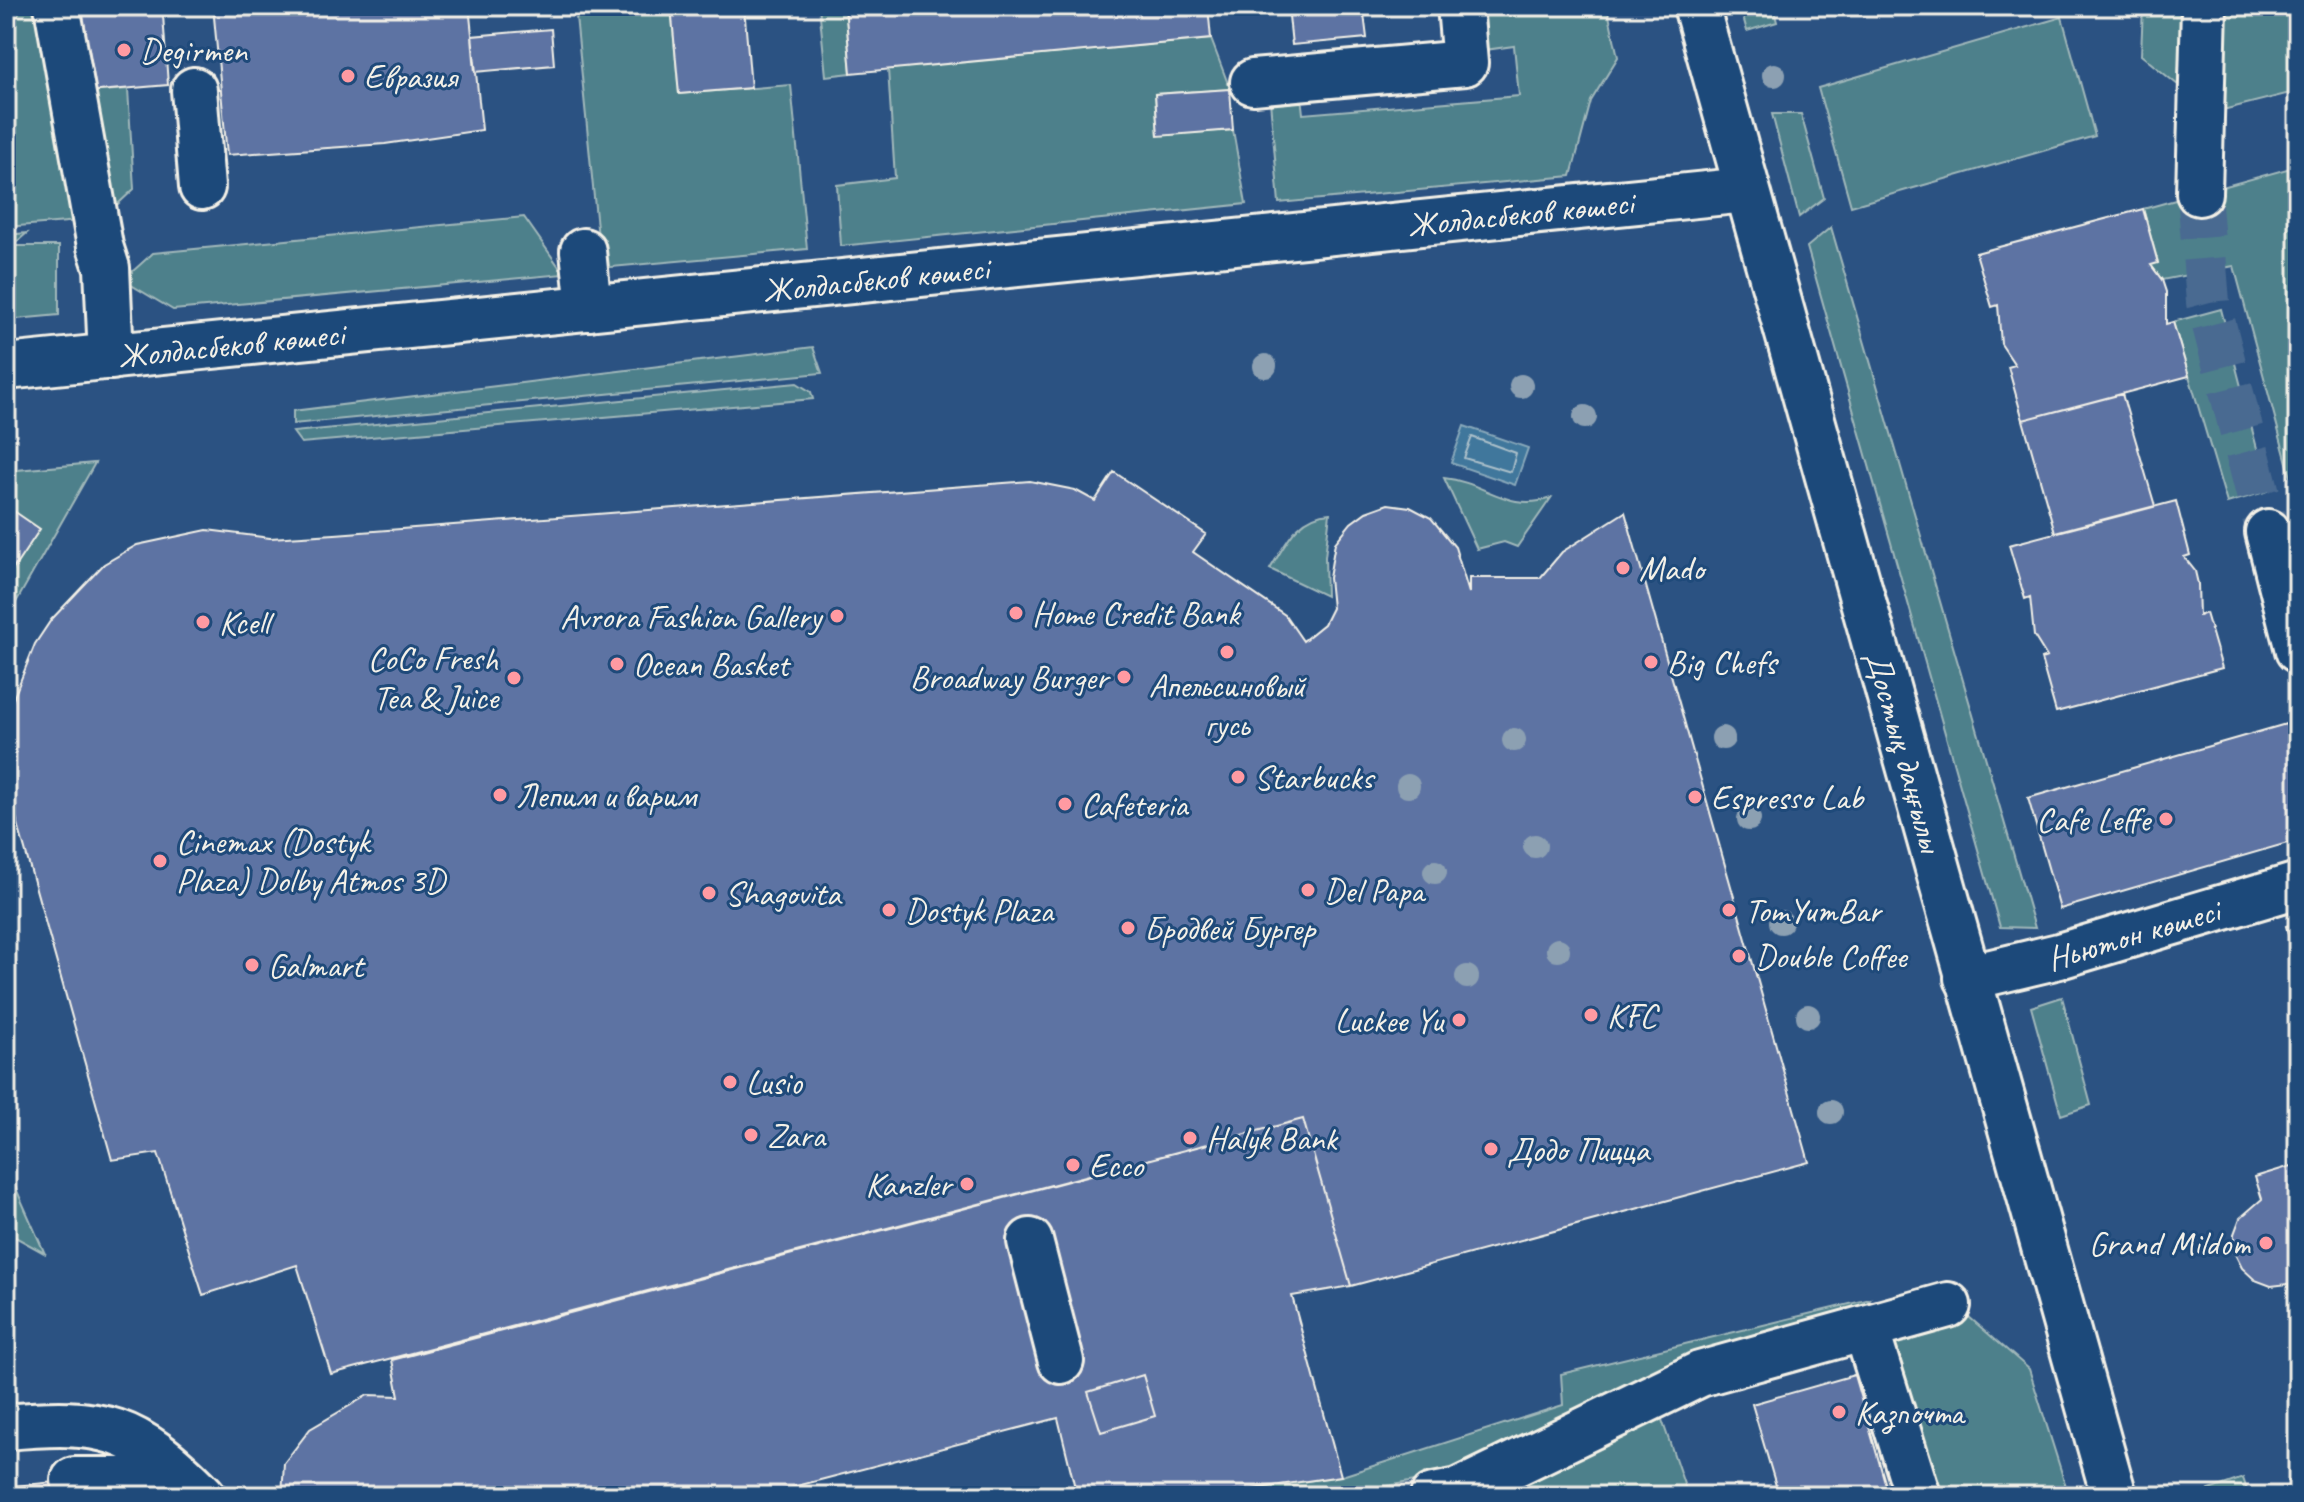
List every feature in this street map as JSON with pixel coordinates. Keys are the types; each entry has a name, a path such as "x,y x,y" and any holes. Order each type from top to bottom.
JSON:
{"street":[{"path":"57,6 100,246 107,268 111,357"},
{"path":"1253,82 1465,63 1460,6"},
{"name":"Достық даңғылы","path":"1696,6 2114,1496"},
{"path":"2199,193 2204,6"},
{"path":"194,90 202,187"},
{"name":"Жолдасбеков көшесі","path":"6,367 1746,190"},
{"path":"583,251 589,308"},
{"path":"2268,532 2298,650"},
{"name":"Ньютон көшесі","path":"1967,978 2059,956 2298,885"},
{"path":"1030,1241 1061,1361"},
{"path":"1433,1496 1459,1491 1700,1374 1948,1305"},
{"path":"1866,1329 1918,1496"},
{"path":"6,1427 84,1423 115,1429 157,1476 203,1496"},
{"path":"74,1480 132,1480 157,1476"}],"green space":[{"path":"6,6 46,8 79,221 6,227"},
{"path":"575,6 671,6 679,94 791,85 807,249 601,268"},
{"path":"819,6 845,6 851,73 826,76"},
{"path":"1481,6 1607,6 1618,57 1591,101 1571,176 1279,203 1269,90 1300,87 1303,114 1519,96 1514,46 1485,50"},
{"path":"1740,6 1773,6 1777,22 1747,31"},
{"path":"2143,6 2182,6 2178,85 2141,55"},
{"path":"2218,6 2298,6 2298,91 2215,112"},
{"path":"2062,17 2095,136 1851,206 1818,88"},
{"path":"1211,39 1230,89 1155,94 1158,135 1233,130 1246,204 841,246 837,185 895,178 888,69"},
{"path":"128,89 134,189 106,215 87,92"},
{"path":"1772,114 1801,114 1824,198 1799,217"},
{"path":"2298,166 2298,300 2291,325 2298,350 2298,483 2293,485 2234,266 2162,280 2151,265 2158,262 2143,209"},
{"path":"524,217 564,274 173,310 123,280 153,253"},
{"path":"1831,227 2035,928 2000,927 1807,247"},
{"path":"27,233 12,246 59,246 59,315 6,320 6,235"},
{"path":"2221,309 2268,491 2227,503 2173,322"},
{"path":"813,347 822,373 293,424 293,411"},
{"path":"797,383 811,392 813,399 301,443 293,432"},
{"path":"95,463 6,620 6,471"},
{"path":"1444,478 1522,502 1551,498 1517,547 1504,542 1477,549"},
{"path":"1330,513 1325,557 1326,596 1270,569 1301,525 1309,519"},
{"path":"2062,997 2091,1105 2061,1115 2031,1007"},
{"path":"6,1166 45,1253 6,1232"},
{"path":"1870,1299 1857,1317 1453,1474 1333,1496 1205,1496 1342,1476 1563,1405 1561,1374"},
{"path":"1969,1317 2029,1369 2069,1496 1905,1496 1863,1354"},
{"path":"1659,1411 1688,1496 1482,1496"},
{"path":"2243,1478 2249,1496 2211,1496 2209,1490"}],"water":[{"path":"1464,426 1528,448 1515,485 1451,463"}],"building":[{"name":"Degirmen","path":"79,6 213,6 213,10 163,15 168,85 87,92"},
{"name":"Евразия","path":"213,6 469,6 482,130 385,144 227,155"},
{"path":"671,6 744,6 751,88 679,94"},
{"path":"845,6 1208,6 1211,39 851,73"},
{"path":"1288,6 1363,6 1367,38 1292,45"},
{"path":"551,29 554,65 475,72 472,36"},
{"path":"1230,89 1233,130 1158,136 1155,94"},
{"path":"2143,209 2158,263 2151,265 2166,292 2166,324 2173,322 2189,376 2023,420 2008,367 2015,365 2001,344 1998,305 1992,307 1976,253"},
{"path":"2122,394 2155,506 2055,532 2023,420"},
{"name":"Dostyk Plaza","path":"1114,472 1206,534 1193,552 1285,615 1303,641 1324,624 1332,608 1329,578 1335,543 1351,523 1366,512 1388,504 1410,507 1431,518 1455,547 1469,593 1469,578 1540,578 1562,552 1625,512 1809,1162 1351,1286 1303,1119 331,1374 297,1265 203,1295 158,1153 112,1160 6,782 6,734 12,702 35,644 51,620 104,564 137,545 207,530 270,538 1030,481 1075,490 1095,501"},
{"path":"2176,501 2190,555 2184,557 2195,571 2198,584 2199,616 2206,613 2222,668 2056,712 2041,659 2047,657 2034,636 2030,597 2025,599 2009,545"},
{"path":"8,507 40,529 6,580 6,509"},
{"name":"Cafe Leffe","path":"2286,724 2298,765 2298,840 2060,909 2028,798"},
{"path":"2298,923 2298,969 2286,926"},
{"path":"1303,1119 1351,1286 1292,1296 1341,1476 1205,1496 1077,1496 1058,1418 759,1496 282,1496 284,1463 310,1429 368,1395 399,1396 392,1360"},
{"name":"Grand Mildom","path":"2298,1164 2298,1316 2288,1284 2271,1286 2255,1280 2242,1268 2234,1252 2234,1234 2240,1218 2262,1199 2255,1177"},
{"path":"1143,1375 1155,1416 1101,1432 1088,1392"},
{"path":"1854,1375 1889,1496 1779,1496 1752,1404"},
{"path":"74,1480 75,1496 6,1496 6,1487"}],"tunnel":[{"path":"2199,193 2208,302 2268,532"}],"place":[{"name":"Degirmen","path":"124,50"},
{"name":"Евразия","path":"348,76"},
{"name":"Mado","path":"1623,568"},
{"name":"Home Credit Bank","path":"1016,613"},
{"name":"Avrora Fashion Gallery","path":"837,616"},
{"name":"Kcell","path":"203,622"},
{"name":"Апельсиновый гусь","path":"1227,652"},
{"name":"Big Chefs","path":"1651,662"},
{"name":"Ocean Basket","path":"617,664"},
{"name":"Broadway Burger","path":"1124,677"},
{"name":"CoCo Fresh Tea & Juice","path":"514,678"},
{"name":"Starbucks","path":"1238,777"},
{"name":"Лепим и варим","path":"500,795"},
{"name":"Espresso Lab","path":"1695,797"},
{"name":"Cafeteria","path":"1065,804"},
{"name":"Cafe Leffe","path":"2166,819"},
{"name":"Cinemax (Dostyk Plaza) Dolby Atmos 3D","path":"160,861"},
{"name":"Del Papa","path":"1308,890"},
{"name":"Shagovita","path":"709,893"},
{"name":"Dostyk Plaza","path":"889,910"},
{"name":"TomYumBar","path":"1729,910"},
{"name":"Бродвей Бургер","path":"1128,928"},
{"name":"Double Coffee","path":"1739,956"},
{"name":"Galmart","path":"252,965"},
{"name":"KFC","path":"1591,1015"},
{"name":"Luckee Yu","path":"1459,1020"},
{"name":"Lusio","path":"730,1082"},
{"name":"Zara","path":"751,1135"},
{"name":"Halyk Bank","path":"1190,1138"},
{"name":"Додо Пицца","path":"1491,1149"},
{"name":"Ecco","path":"1073,1165"},
{"name":"Kanzler","path":"967,1184"},
{"name":"Grand Mildom","path":"2266,1243"},
{"name":"Казпочта","path":"1839,1412"}]}
